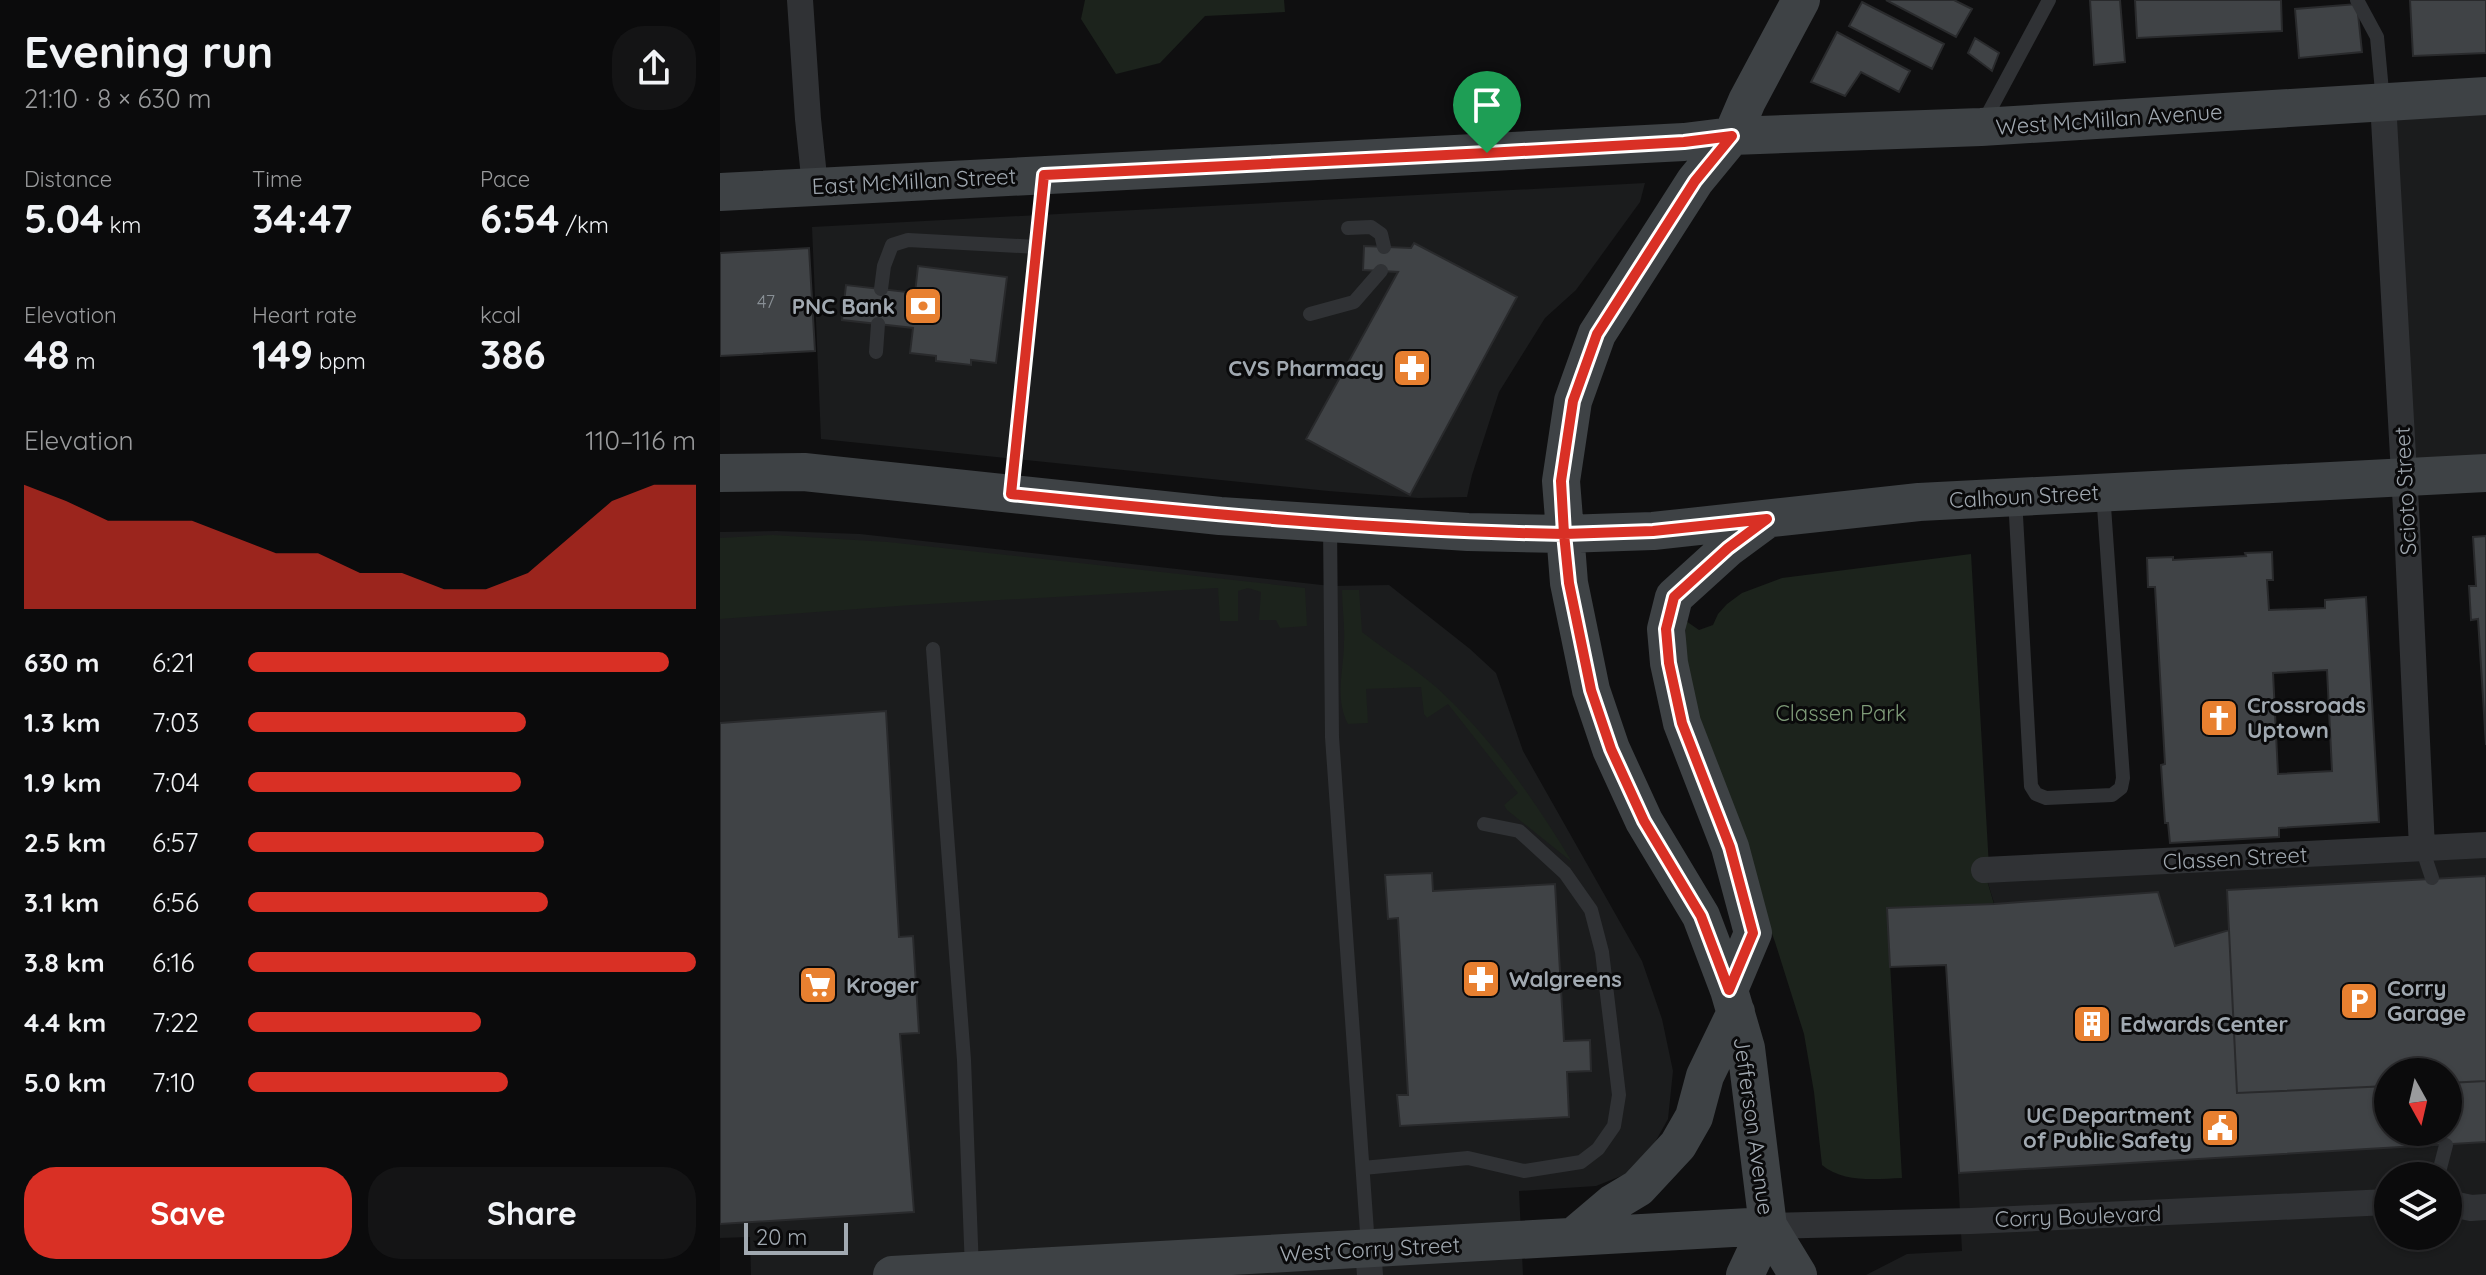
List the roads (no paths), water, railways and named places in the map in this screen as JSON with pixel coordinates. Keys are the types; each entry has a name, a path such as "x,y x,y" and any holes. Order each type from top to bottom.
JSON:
{"main road":[{"name":"Jefferson Avenue","path":"1798,1275 1768,1226 1746,1048 1732,1001 1701,916 1644,821 1611,749 1591,690 1569,583 1561,481 1573,401 1597,334 1695,181 1732,136 1747,101 1801,0"},
{"name":"West McMillan Avenue","path":"1732,136 1981,127 2486,96"},
{"name":"East McMillan Street","path":"720,192 1652,144 1732,136"},
{"name":"Calhoun Street","path":"720,473 804,472 1220,516 1468,532 1564,534 1653,531 1919,502 2486,473"},
{"path":"1574,1236 1613,1203 1638,1188 1678,1145 1694,1117 1753,933 1730,847 1682,723 1669,663 1666,629 1674,597 1728,548 1767,519"},
{"name":"Jefferson Avenue","path":"1745,1275 1768,1226"},
{"name":"West Corry Street","path":"892,1275 1369,1262 1574,1236 1768,1226"}],"street":[{"path":"800,0 815,186"},
{"name":"Scioto Street","path":"2383,102 2422,848"},
{"name":"Classen Street","path":"1984,870 2486,845"},
{"name":"Corry Boulevard","path":"1768,1226 1971,1221 2374,1203"},
{"path":"2462,1206 2486,1207"}],"lane":[{"path":"1981,127 2049,0"},
{"path":"2357,0 2377,37 2383,102"},
{"path":"1011,494 1044,175"},
{"path":"1348,228 1371,227 1381,234 1384,247"},
{"path":"881,289 884,266 892,245 908,240 1037,247"},
{"path":"1310,314 1354,302 1381,271"},
{"path":"876,352 878,324"},
{"path":"2015,496 2031,786 2036,794 2046,798 2112,795 2121,788 2123,778 2103,492"},
{"path":"1330,523 1332,737 1369,1262"},
{"path":"933,649 964,1060 972,1273"},
{"path":"1363,1168 1468,1158 1524,1171 1581,1162 1598,1149 1614,1126 1619,1095 1602,952 1591,910 1565,873 1519,831 1484,824"},
{"name":"Scioto Street","path":"2422,848 2432,878"}],"place":[{"name":"PNC Bank","path":"923,306"},
{"name":"CVS Pharmacy","path":"1412,368"},
{"name":"Crossroads Uptown","path":"2219,718"},
{"name":"Walgreens","path":"1481,979"},
{"name":"Kroger","path":"818,985"},
{"name":"Corry Garage","path":"2359,1001"},
{"name":"Edwards Center","path":"2092,1024"},
{"name":"UC Department of Public Safety","path":"2220,1128"}],"park label":[{"name":"Classen Park","path":"1841,713"}]}
